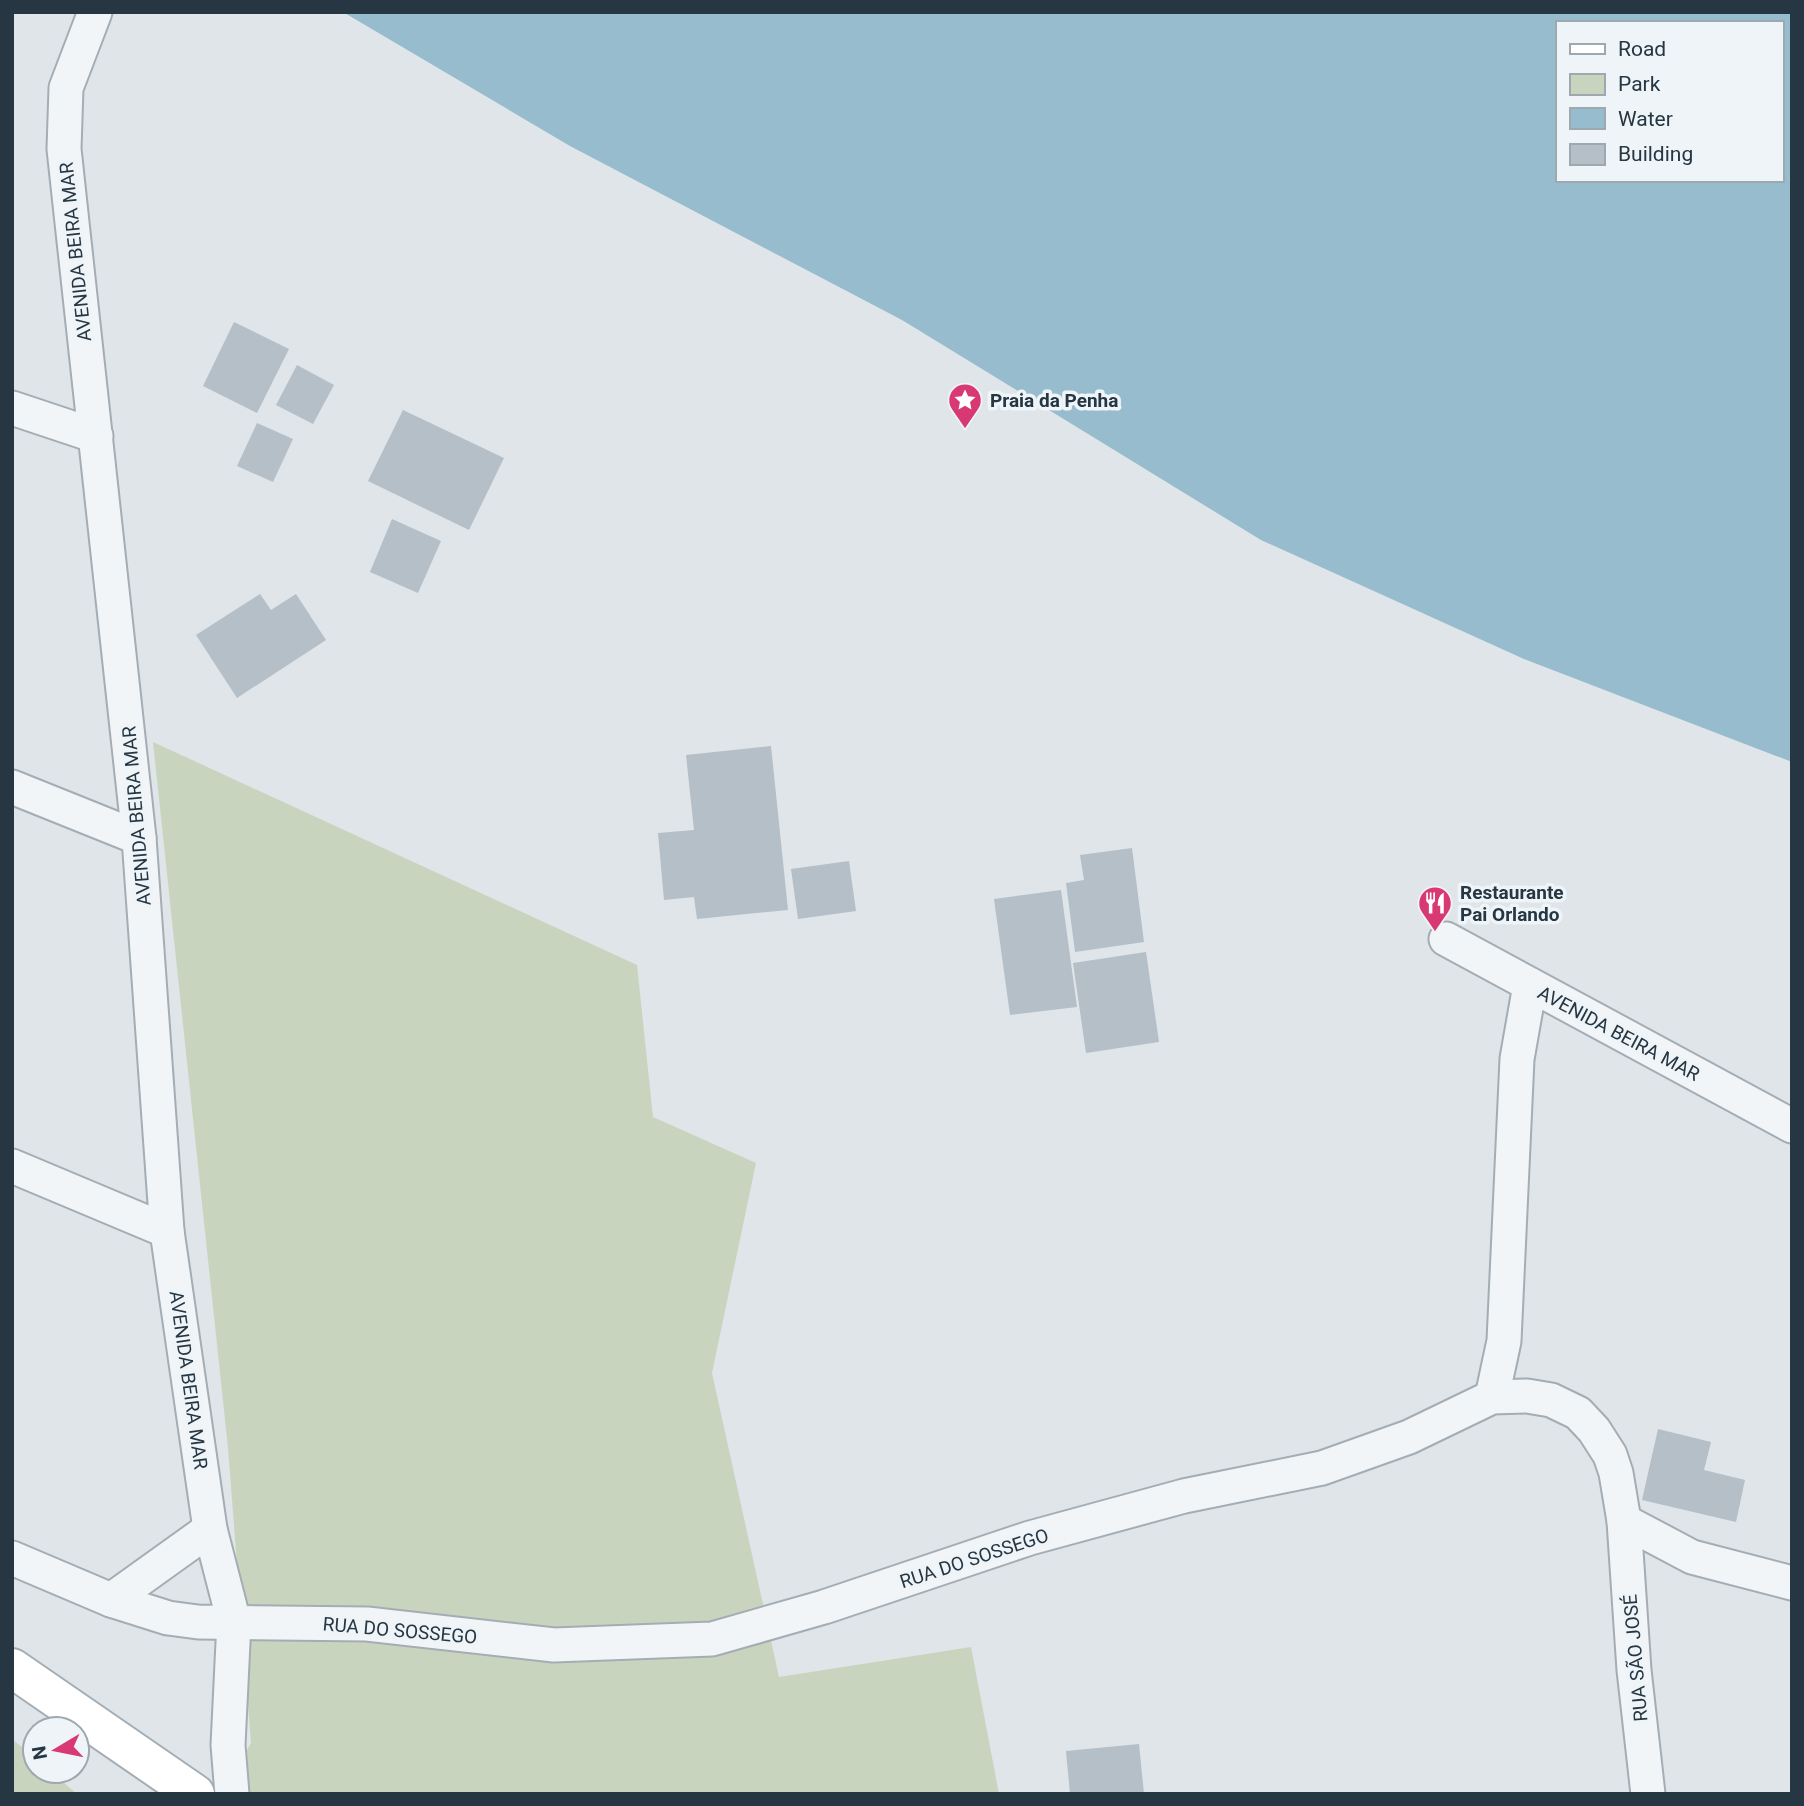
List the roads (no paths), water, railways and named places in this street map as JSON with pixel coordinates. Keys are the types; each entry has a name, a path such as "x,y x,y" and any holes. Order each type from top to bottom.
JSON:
{"street":[{"name":"AVENIDA BEIRA MAR","path":"95,12 85,32 66,88 64,149 139,838 167,1231 210,1530 233,1622 228,1745 232,1794"},
{"path":"12,408 96,436"},
{"path":"12,787 139,838"},
{"name":"AVENIDA BEIRA MAR","path":"1446,939 1792,1126"},
{"path":"1492,1397 1504,1341 1517,1059 1531,985"},
{"path":"12,1166 167,1231"},
{"name":"RUA DO SOSSEGO","path":"12,1558 111,1600 168,1618 198,1622 367,1623 554,1644 712,1639 824,1607 1030,1538 1184,1496 1322,1468 1409,1437 1492,1397 1527,1396 1552,1400 1578,1413 1594,1430 1610,1455 1624,1521"},
{"path":"1624,1521 1692,1557 1792,1583"},
{"name":"RUA SÃO JOSÉ","path":"1624,1521 1634,1670 1648,1794"},
{"path":"111,1600 210,1530"},
{"path":"12,1668 195,1794"}],"water":[{"path":"343,12 1792,12 1792,762 1524,659 1261,540 902,320 570,146"}],"place":[{"name":"Praia da Penha","path":"965,430"},
{"name":"Restaurante Pai Orlando","path":"1435,933"}]}
